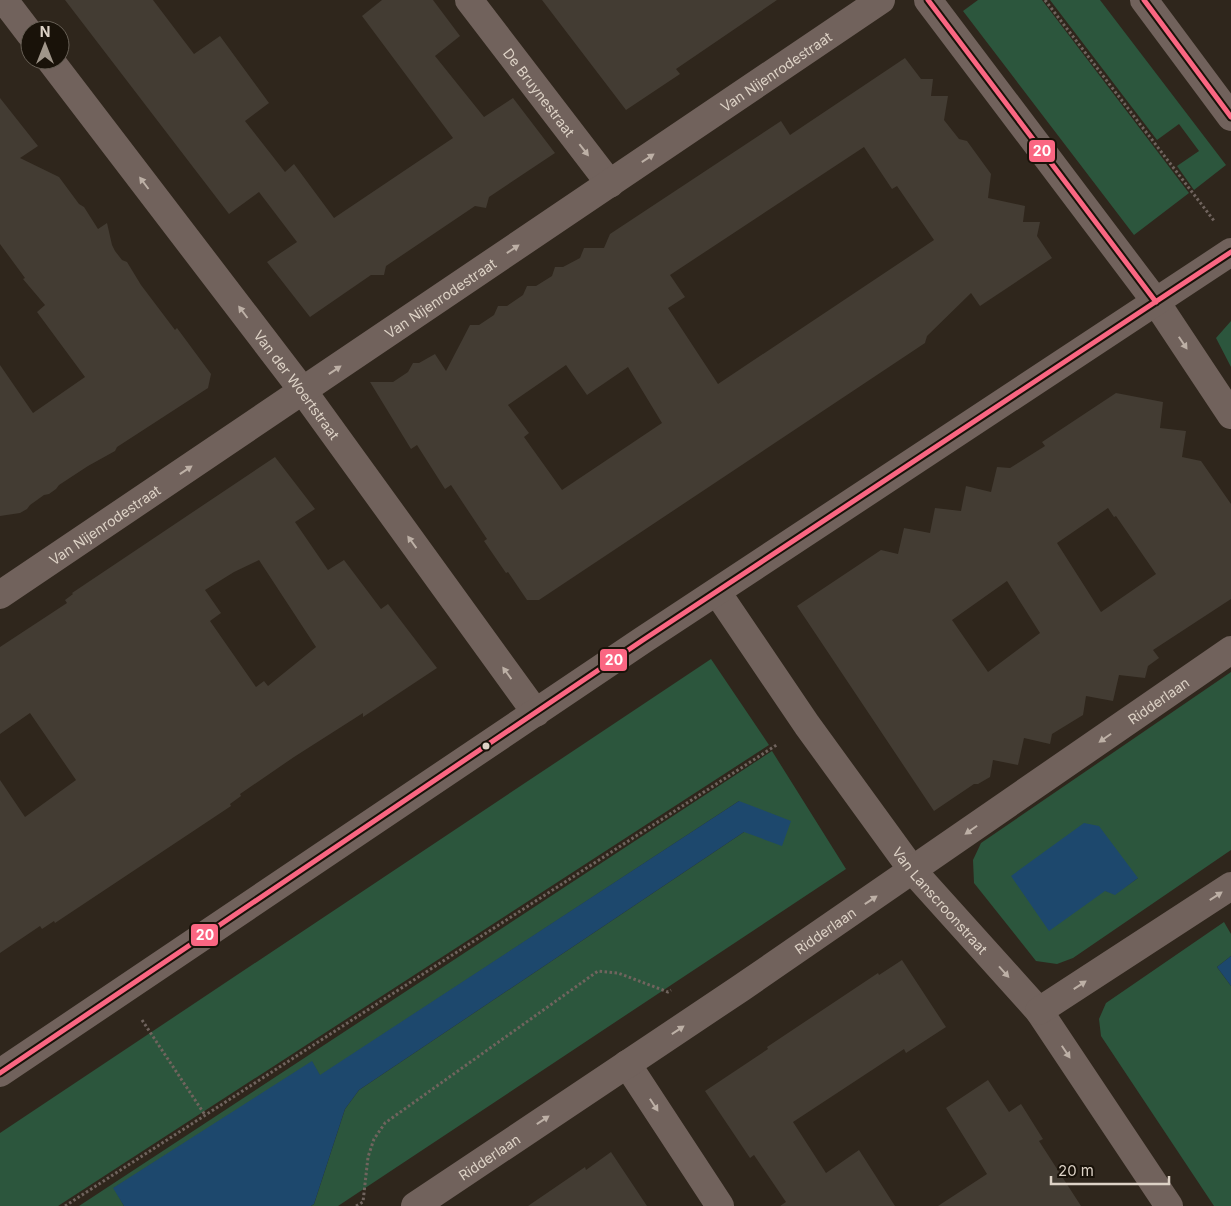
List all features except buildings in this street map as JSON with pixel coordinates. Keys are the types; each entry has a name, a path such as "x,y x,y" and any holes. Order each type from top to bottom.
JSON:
{"street":[{"path":"4,0 20,21"},
{"name":"De Bruynestraat","path":"469,0 610,184"},
{"name":"Van Nijenrodestraat","path":"0,595 881,0"},
{"path":"928,0 1156,302 1231,415"},
{"path":"1144,0 1231,117"},
{"name":"Van der Woertstraat","path":"58,70 303,391 536,713"},
{"path":"0,1073 717,592 1231,252"},
{"name":"Van Lanscroonstraat","path":"717,592 807,725 913,871 1039,1011 1169,1206"},
{"name":"Ridderlaan","path":"415,1206 913,871 1231,650"},
{"path":"1039,1011 1231,886"},
{"path":"627,1064 720,1206"}],"path":[{"path":"1045,0 1219,227"},
{"path":"65,1206 807,725"},
{"path":"356,1206 363,1202 368,1157 374,1139 385,1124 598,971 618,973 668,992 676,987"},
{"path":"123,990 206,1115"}],"green space":[{"path":"978,0 1042,0 1189,193 1134,235 963,11"},
{"path":"1050,0 1100,0 1226,165 1194,190 1177,166 1199,151 1179,124 1157,140"},
{"path":"1231,321 1231,367 1216,338"},
{"path":"711,659 769,745 58,1206 0,1206 0,1133"},
{"path":"1231,672 1231,850 1073,958 1057,964 1036,961 974,883 973,860 981,843","holes":["1138,878 1115,894 1106,891"]},
{"path":"772,751 846,869 338,1206 311,1206 314,1204 345,1109 359,1090 744,832 739,801 320,1076 312,1062 114,1188 124,1206 79,1206"},
{"path":"1224,922 1231,934 1231,956 1217,967 1231,986 1231,1206 1214,1206 1101,1036 1099,1019 1106,1003"}],"water":[{"path":"739,801 791,821 782,846 744,832 359,1090 345,1109 314,1204 311,1206 124,1206 113,1188 312,1061 320,1075"},
{"path":"1084,823 1099,826 1138,878 1115,895 1105,891 1049,931 1011,876"},
{"path":"1231,956 1231,986 1217,967"}],"transit line":[{"name":"20","path":"928,0 1156,302"},
{"name":"20","path":"1144,0 1231,117"},
{"name":"20","path":"0,1073 643,640 1231,252"}]}
